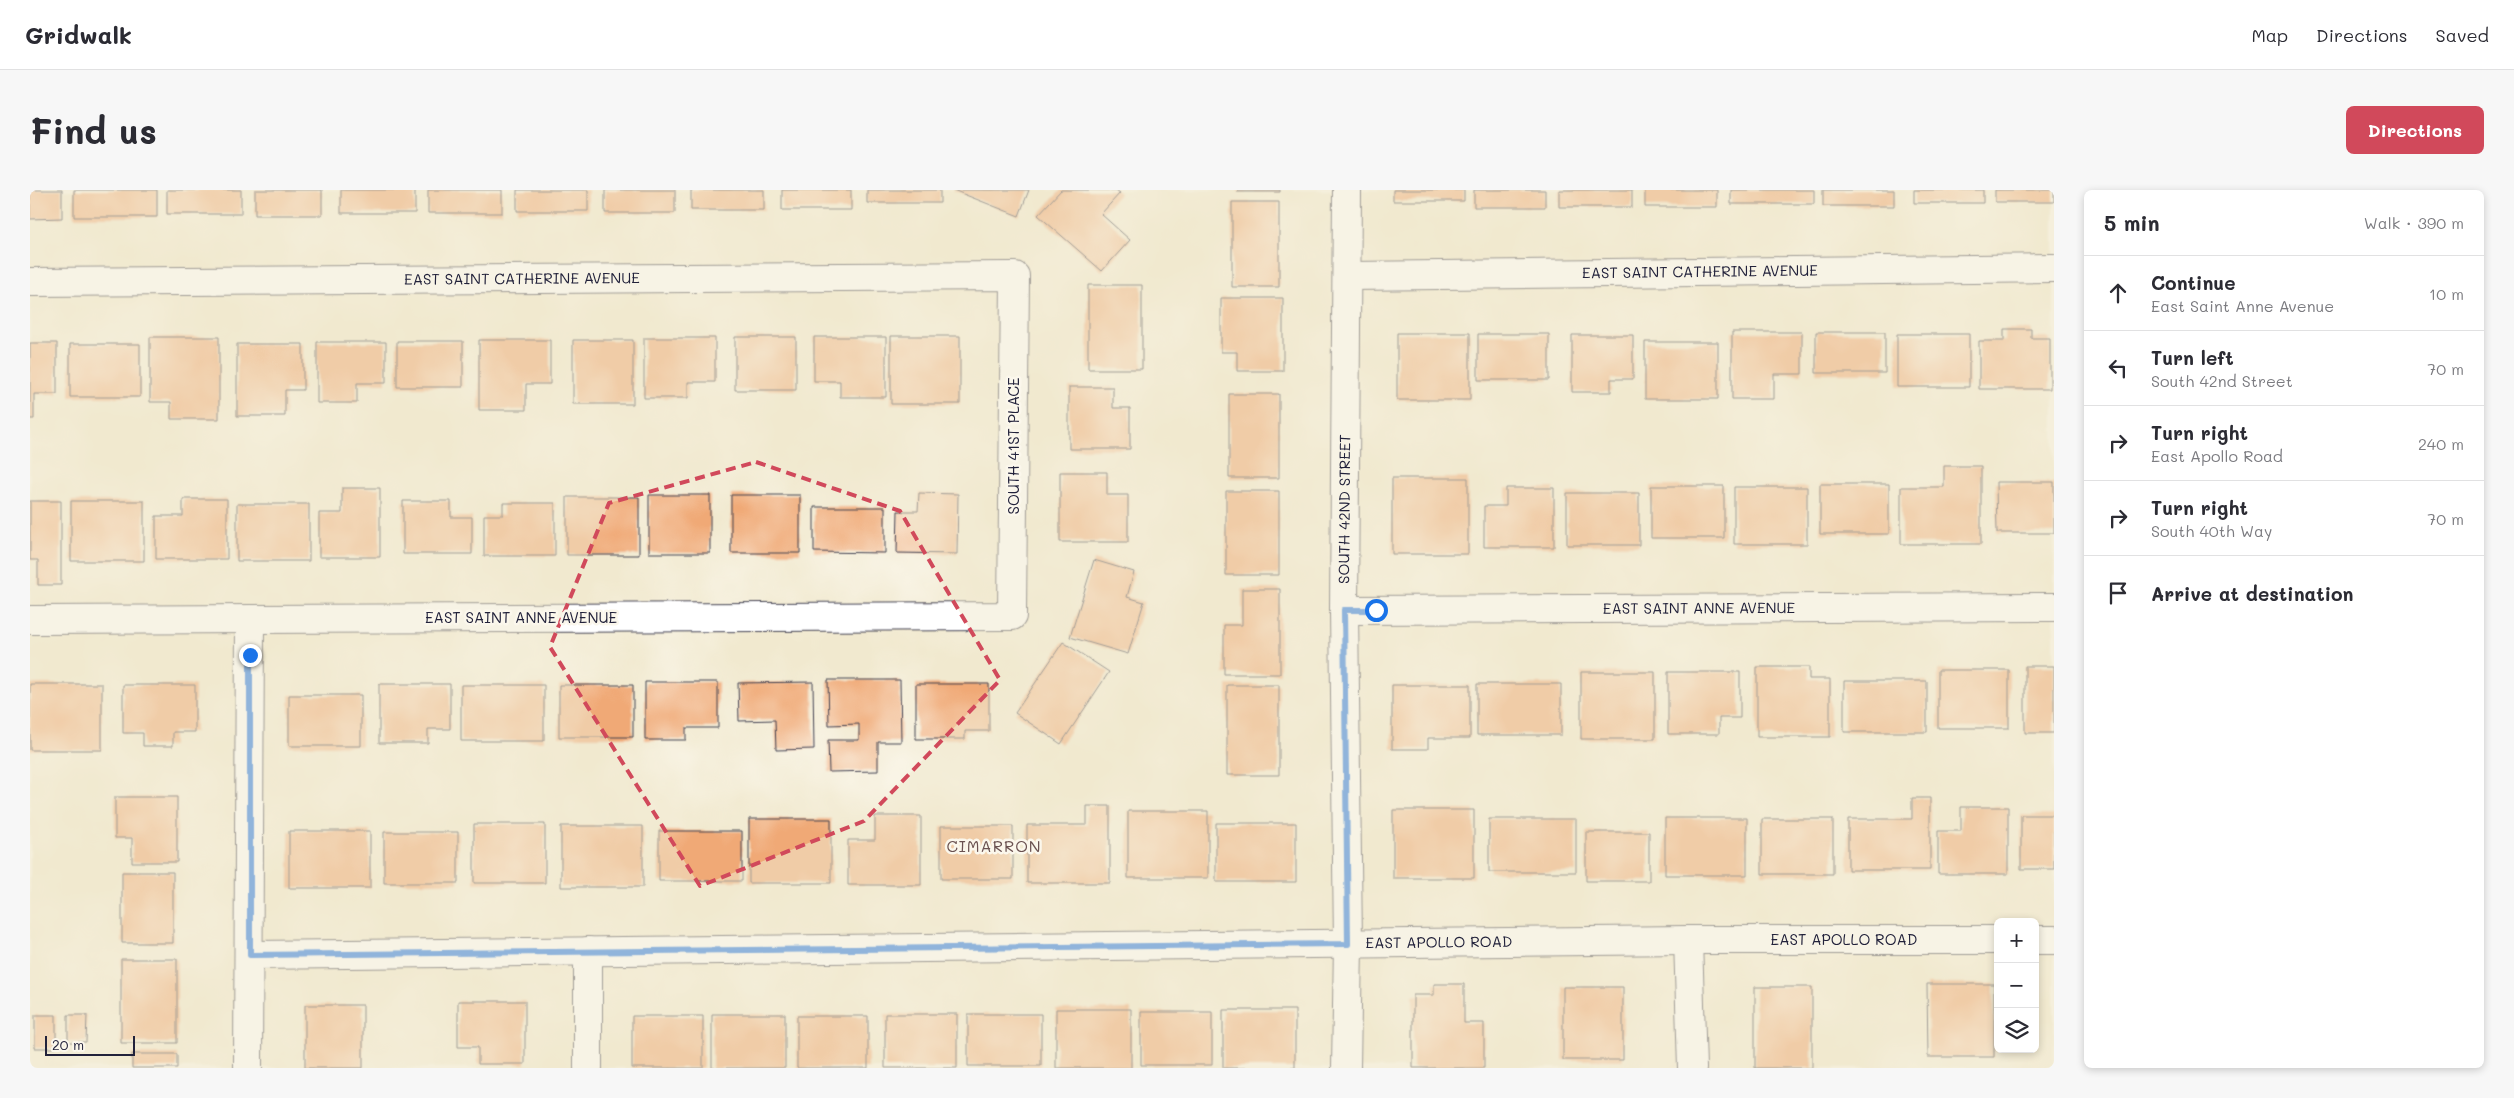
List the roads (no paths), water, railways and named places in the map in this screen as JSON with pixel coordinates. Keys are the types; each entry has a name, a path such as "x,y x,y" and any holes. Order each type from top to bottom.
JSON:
{"street":[{"name":"SOUTH 42ND STREET","path":"1346,1068 1348,944 1344,610 1348,276 1347,190"},
{"name":"EAST SAINT CATHERINE AVENUE","path":"1348,276 2054,268"},
{"name":"EAST SAINT CATHERINE AVENUE","path":"30,282 1015,276"},
{"name":"SOUTH 41ST PLACE","path":"1012,616 1015,276"},
{"name":"EAST SAINT ANNE AVENUE","path":"1344,610 2054,607"},
{"name":"EAST SAINT ANNE AVENUE","path":"30,620 1012,616"},
{"path":"248,1068 250,619"},
{"name":"EAST APOLLO ROAD","path":"250,955 1688,940 1994,940"},
{"path":"1688,940 1692,1068"},
{"path":"2039,940 2054,940"},
{"path":"588,951 588,1068"}],"district":[{"name":"CIMARRON","path":"994,846"}]}
